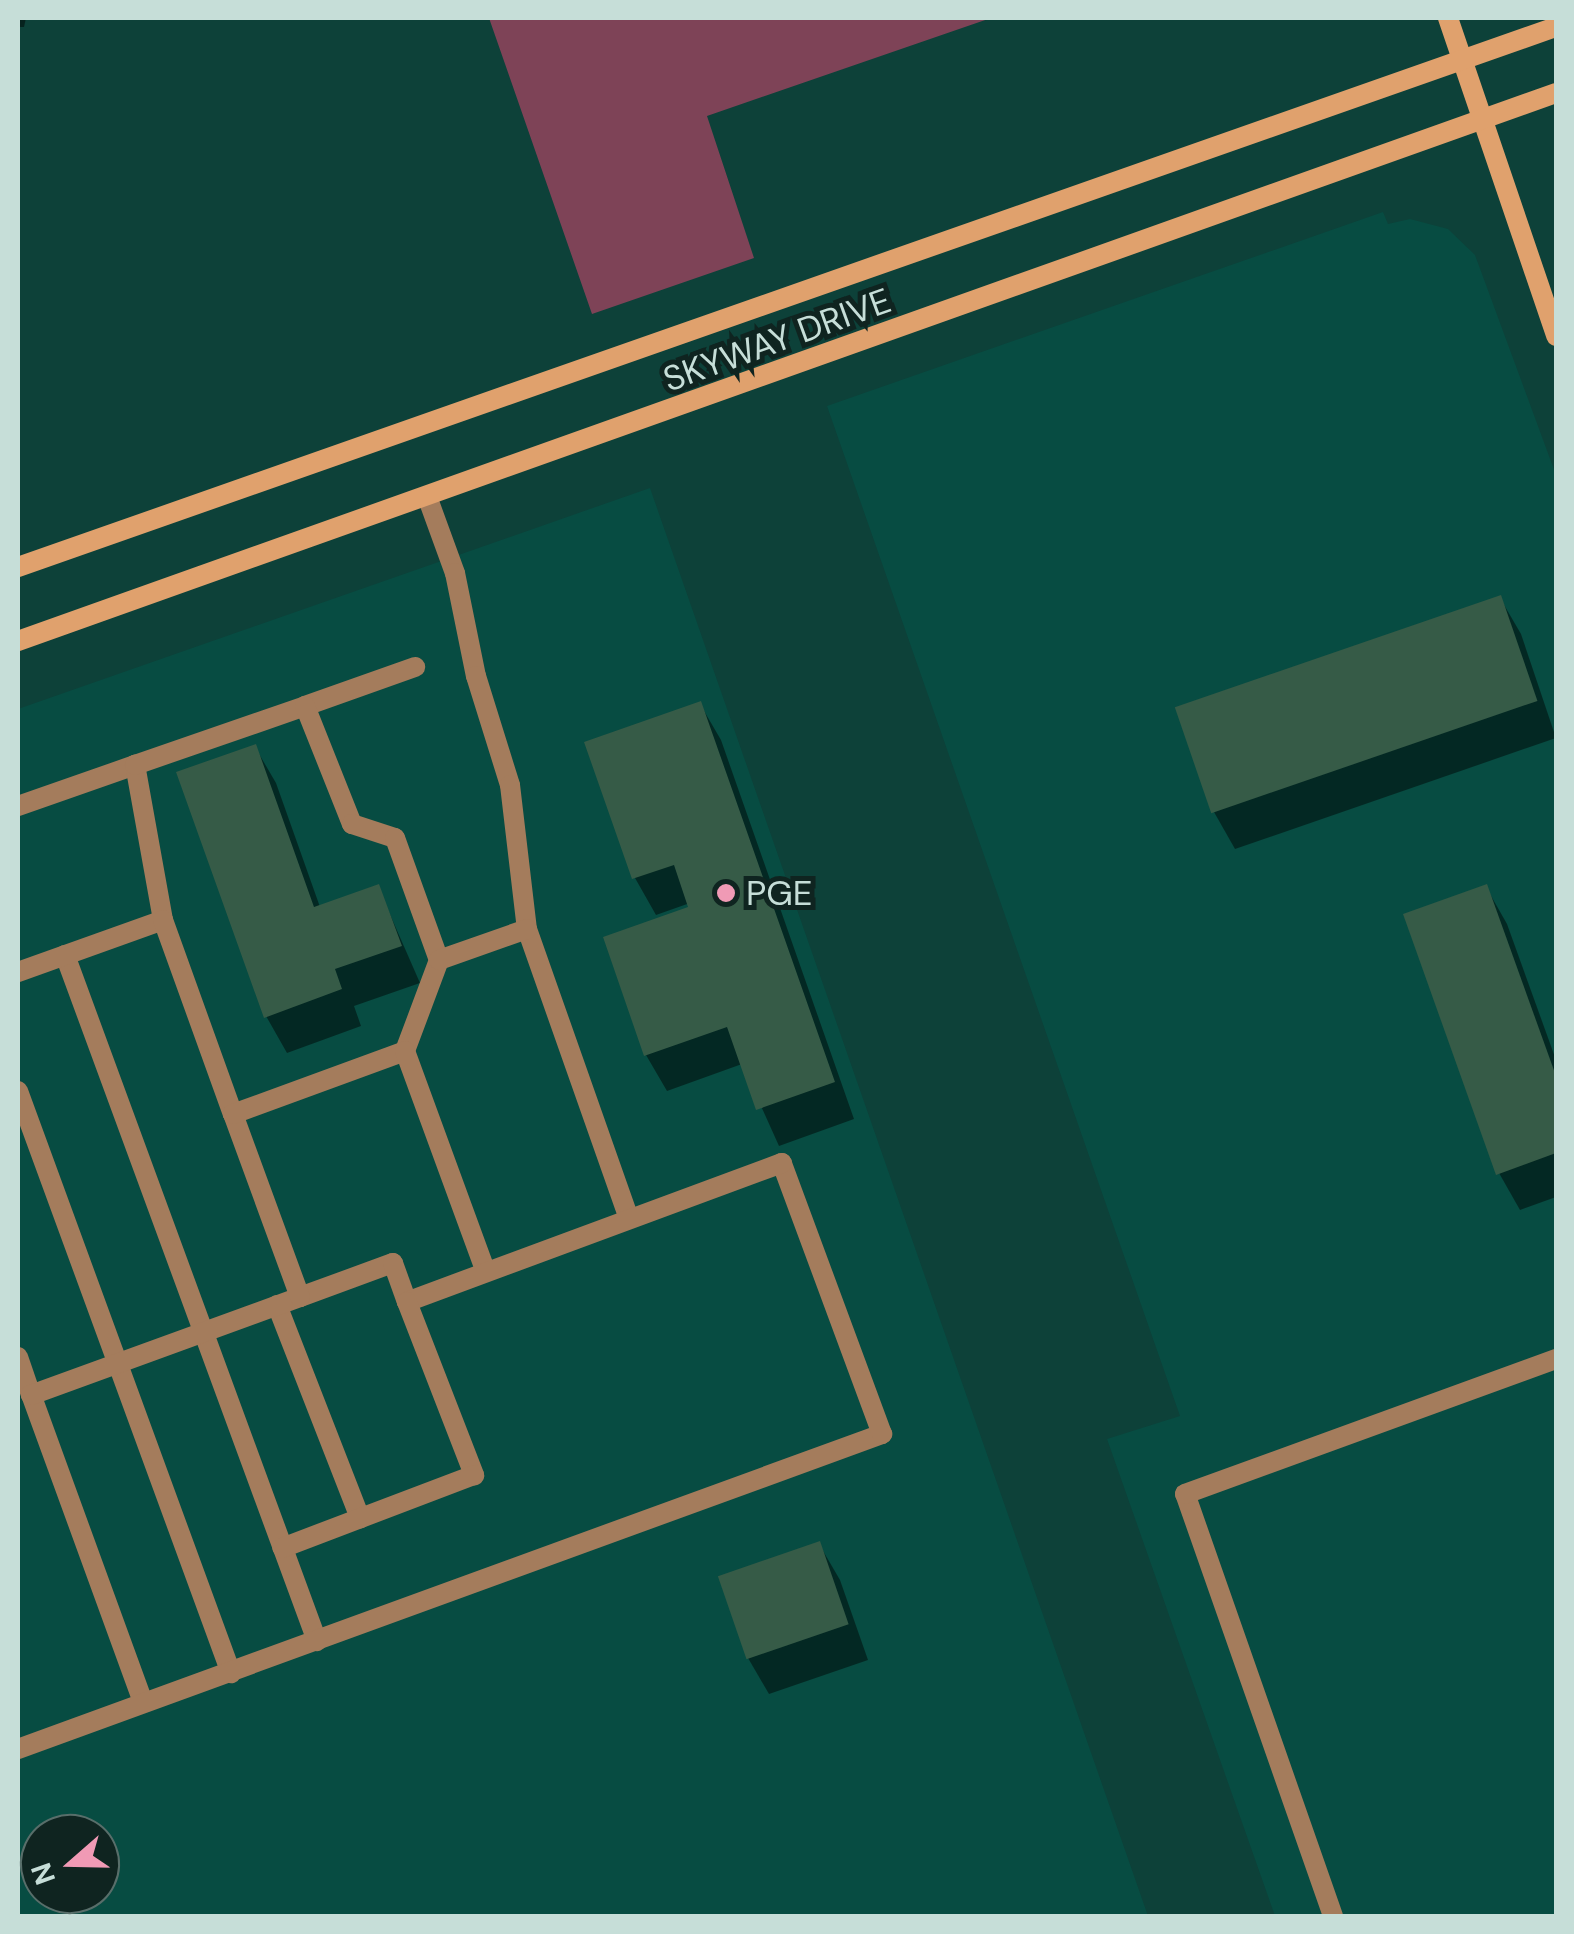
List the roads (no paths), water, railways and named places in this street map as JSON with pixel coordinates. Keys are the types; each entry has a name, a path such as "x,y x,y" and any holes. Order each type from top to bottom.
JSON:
{"main road":[{"path":"1448,18 1478,121 1556,336"},
{"name":"SKYWAY DRIVE","path":"18,567 1556,26"},
{"name":"SKYWAY DRIVE","path":"18,642 428,499 1556,93"}],"lane":[{"path":"428,499 454,573 476,676 510,785 527,929 629,1219"},
{"path":"18,806 415,667"},
{"path":"305,706 352,824 395,838 439,960 405,1050 486,1272"},
{"path":"135,765 163,920 300,1297"},
{"path":"18,972 163,920"},
{"path":"439,960 527,929"},
{"path":"65,956 200,1333 318,1640"},
{"path":"232,1114 405,1050"},
{"path":"18,1091 230,1673"},
{"path":"18,1750 882,1434 782,1163 407,1302"},
{"path":"31,1395 393,1263 474,1475 282,1548"},
{"path":"277,1305 360,1518"},
{"path":"18,1358 144,1702"},
{"path":"1333,1916 1186,1494 1556,1359"}],"place":[{"name":"PGE","path":"726,893"}]}
